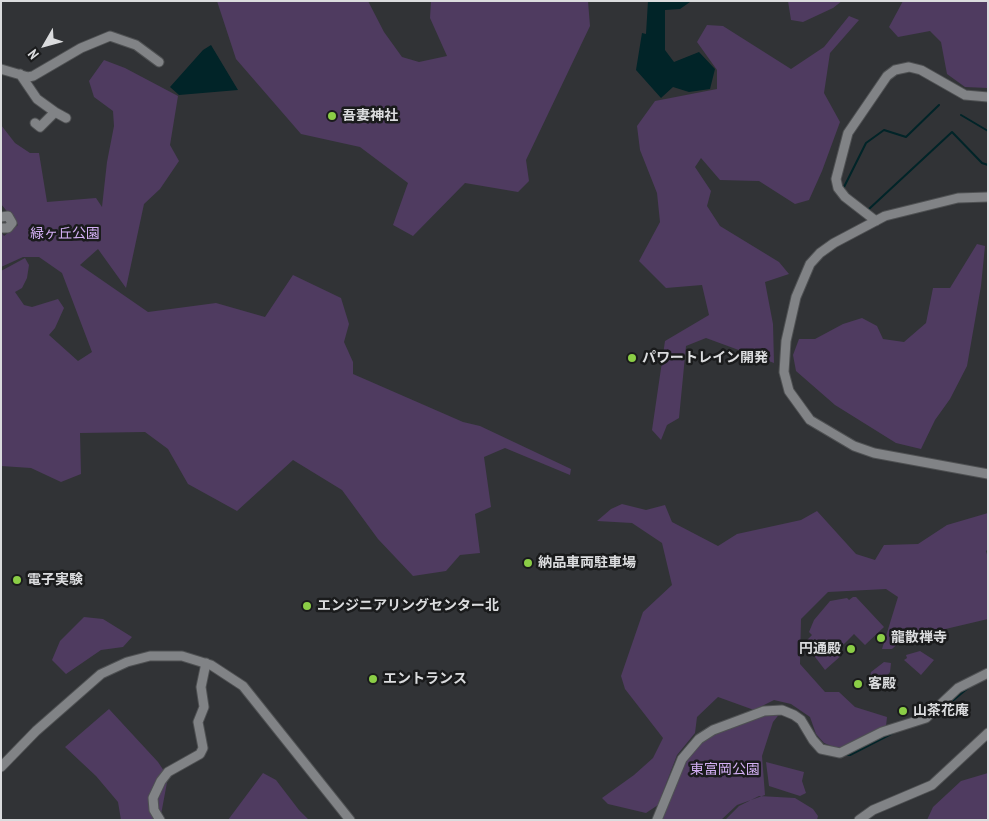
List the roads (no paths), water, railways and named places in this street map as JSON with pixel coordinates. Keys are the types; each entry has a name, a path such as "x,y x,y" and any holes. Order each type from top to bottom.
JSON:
{"street":[{"path":"1,68 33,76 81,48 110,36 136,45 159,62"},
{"path":"876,221 845,197 838,188 836,179 848,133 887,76 894,70 909,68 921,70 965,95 988,97"},
{"path":"20,74 37,99 66,118"},
{"path":"35,123 40,127 55,112"},
{"path":"988,197 958,198 876,221 834,243 810,264 796,298 786,341 784,372 789,391 810,420 854,446 874,453 988,474"},
{"path":"1,207 4,216 11,219 11,226 6,229 1,228"},
{"path":"1,767 93,680 109,670 140,658 182,656 206,663 223,671 249,693 350,820"},
{"path":"160,820 154,810 153,798 160,781 168,772 200,754 203,748 198,722 204,707 201,687 206,663"},
{"path":"657,820 682,759 699,739 713,730 764,711 782,710 801,720 821,749 840,752 882,732 926,718 958,688 988,673"},
{"path":"859,820 873,810 932,785 988,733"}],"water":[{"path":"648,1 690,2 680,9 665,10 665,50 674,62 699,52 715,69 710,89 689,92 673,87 661,98 636,70 642,33 646,34"},
{"path":"211,45 238,90 179,95 170,87 203,50"}],"waterway":[{"path":"843,189 866,143 884,130 906,137 939,105"},
{"path":"961,115 988,131"},
{"path":"869,209 952,132 982,163 988,165"},
{"path":"939,712 968,688"},
{"path":"843,755 850,755 893,733"}],"place":[{"name":"吾妻神社","path":"332,116"},
{"name":"パワートレイン開発","path":"632,358"},
{"name":"納品車両駐車場","path":"528,563"},
{"name":"電子実験","path":"17,580"},
{"name":"エンジニアリングセンター北","path":"307,606"},
{"name":"龍散禅寺","path":"881,638"},
{"name":"円通殿","path":"851,649"},
{"name":"エントランス","path":"373,679"},
{"name":"客殿","path":"858,684"},
{"name":"山茶花庵","path":"903,711"}],"park label":[{"name":"緑ヶ丘公園","path":"65,234"},
{"name":"東富岡公園","path":"725,770"}]}
